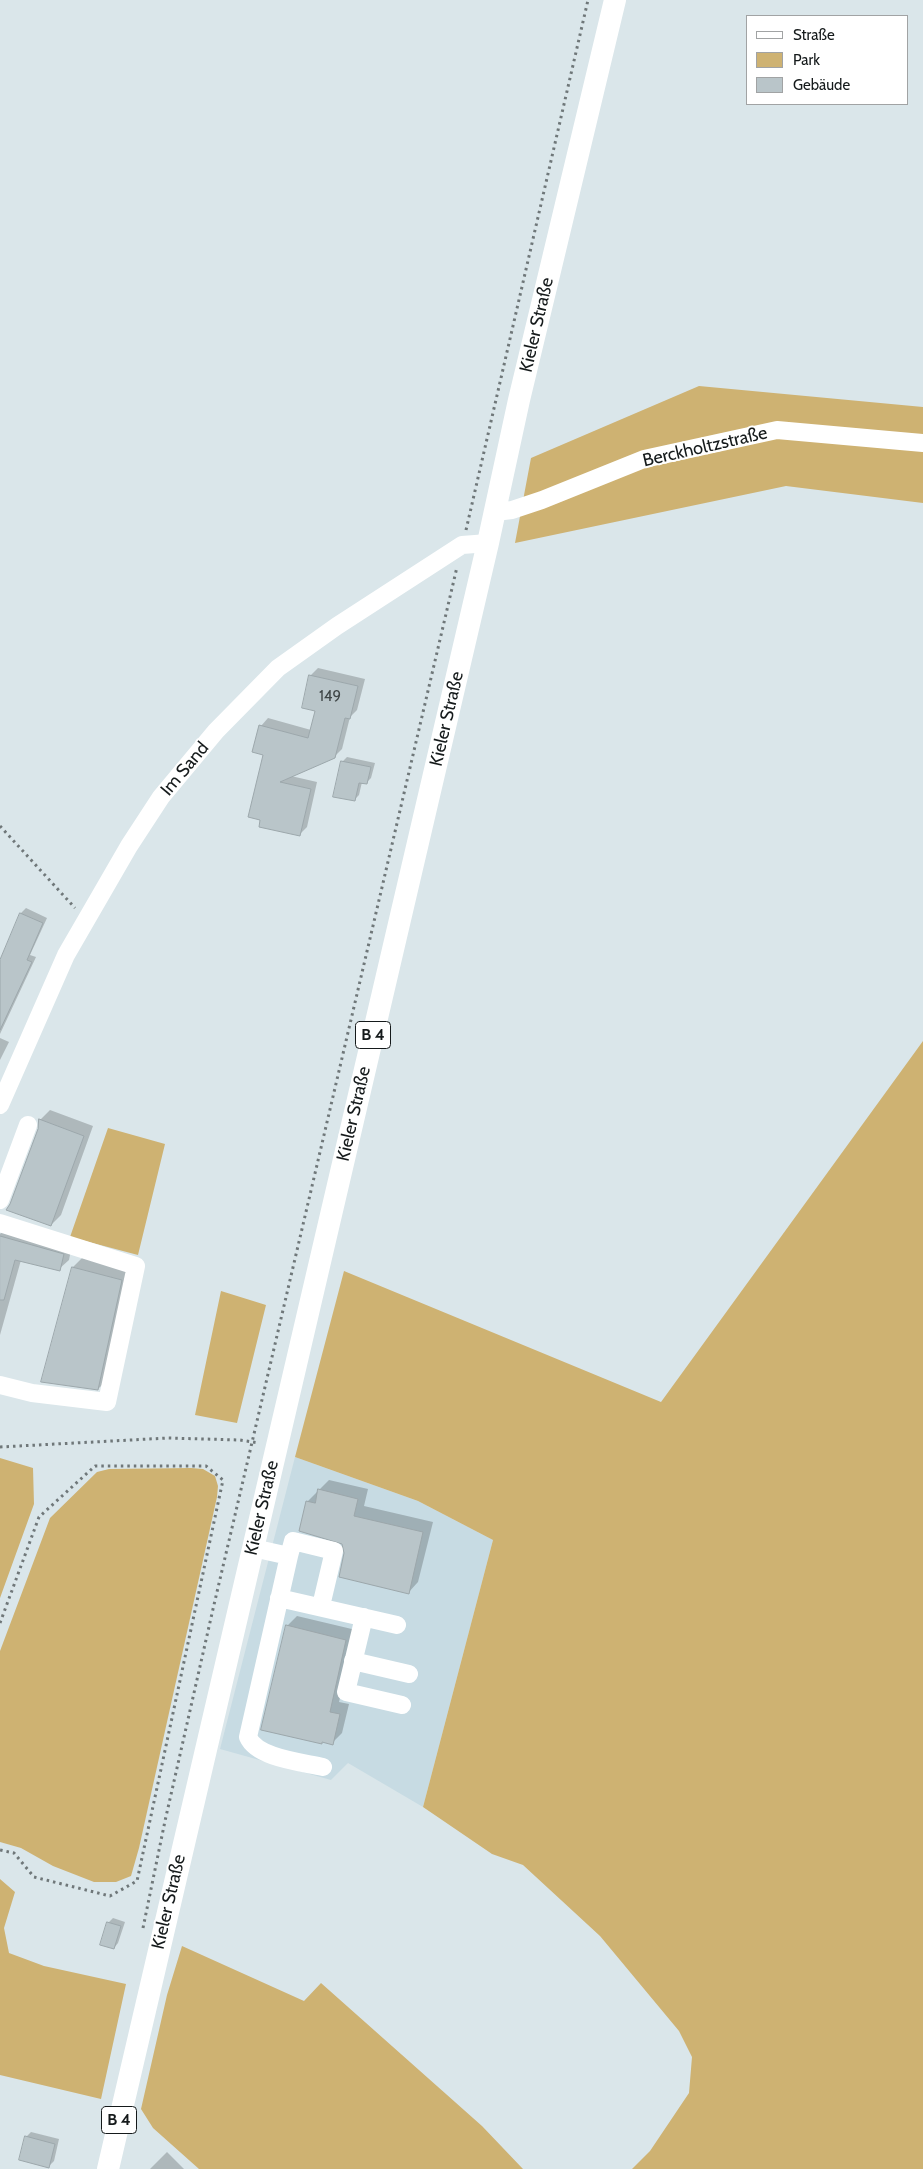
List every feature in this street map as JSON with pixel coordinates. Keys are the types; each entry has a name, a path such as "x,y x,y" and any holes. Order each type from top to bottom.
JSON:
{"main road":[{"name":"Kieler Straße","path":"108,2169 488,543 521,391 615,0"}],"street":[{"name":"Berckholtzstraße","path":"495,512 512,510 542,500 644,459 777,430 923,443"},
{"name":"Im Sand","path":"0,1105 66,955 87,918 129,846 161,797 216,731 278,668 337,626 462,545 488,543"},
{"path":"0,1200 28,1125"},
{"path":"0,1223 136,1266 107,1402 32,1393 0,1385"},
{"path":"321,1606 334,1551 293,1541 248,1737 252,1745 262,1752 323,1768"},
{"path":"253,1548 289,1556"},
{"path":"279,1598 321,1606 397,1625"},
{"path":"364,1617 346,1692 402,1704"},
{"path":"353,1661 409,1674"}],"path":[{"path":"142,1932 167,1812 252,1441 588,0"},
{"path":"0,826 87,918"},
{"path":"0,1447 168,1438 252,1441 277,1446"},
{"path":"0,1623 39,1517 95,1466 206,1466 223,1480 136,1880 110,1896 34,1877 14,1854 0,1850"}],"shaded area":[{"path":"295,1457 418,1501 493,1540 423,1807 348,1763 331,1780 220,1749"}],"green space":[{"path":"699,386 923,407 923,503 786,486 515,543 531,458"},
{"path":"923,1041 923,2169 632,2169 650,2151 689,2093 692,2057 679,2031 600,1936 523,1865 492,1854 423,1807 493,1540 418,1501 295,1457 344,1271 661,1402"},
{"path":"108,1128 165,1144 138,1255 70,1237"},
{"path":"221,1291 266,1305 237,1423 195,1415"},
{"path":"0,1458 33,1468 34,1504 0,1598"},
{"path":"109,1469 203,1469 215,1476 218,1486 217,1497 139,1848 131,1876 116,1882 94,1882 53,1866 21,1848 0,1842 0,1651 50,1518 97,1472"},
{"path":"0,1879 15,1892 4,1928 9,1953 44,1966 126,1984 101,2099 0,2075"},
{"path":"182,1946 304,2001 321,1983 482,2126 523,2169 199,2169 153,2128 141,2109 167,1995"}],"building":[{"path":"309,675 358,686 350,719 345,718 335,758 280,782 311,789 300,836 259,827 260,820 248,817 263,755 252,752 259,725 308,738 315,711 302,708"},
{"path":"341,761 371,767 367,784 359,783 355,801 333,797"},
{"path":"20,913 43,923 27,960 32,962 0,1030 0,960"},
{"path":"39,1119 84,1136 51,1226 6,1210 10,1204 38,1129"},
{"path":"0,1236 64,1254 60,1271 15,1260 4,1300 0,1300"},
{"path":"72,1267 122,1280 98,1390 41,1382"},
{"path":"318,1489 358,1499 354,1516 423,1532 409,1594 339,1577 344,1553 342,1544 299,1531 306,1501 315,1503"},
{"path":"286,1625 346,1640 330,1712 340,1714 333,1745 261,1730"},
{"path":"107,1922 121,1926 114,1949 100,1945"},
{"path":"25,2136 55,2144 49,2168 19,2160"}]}
